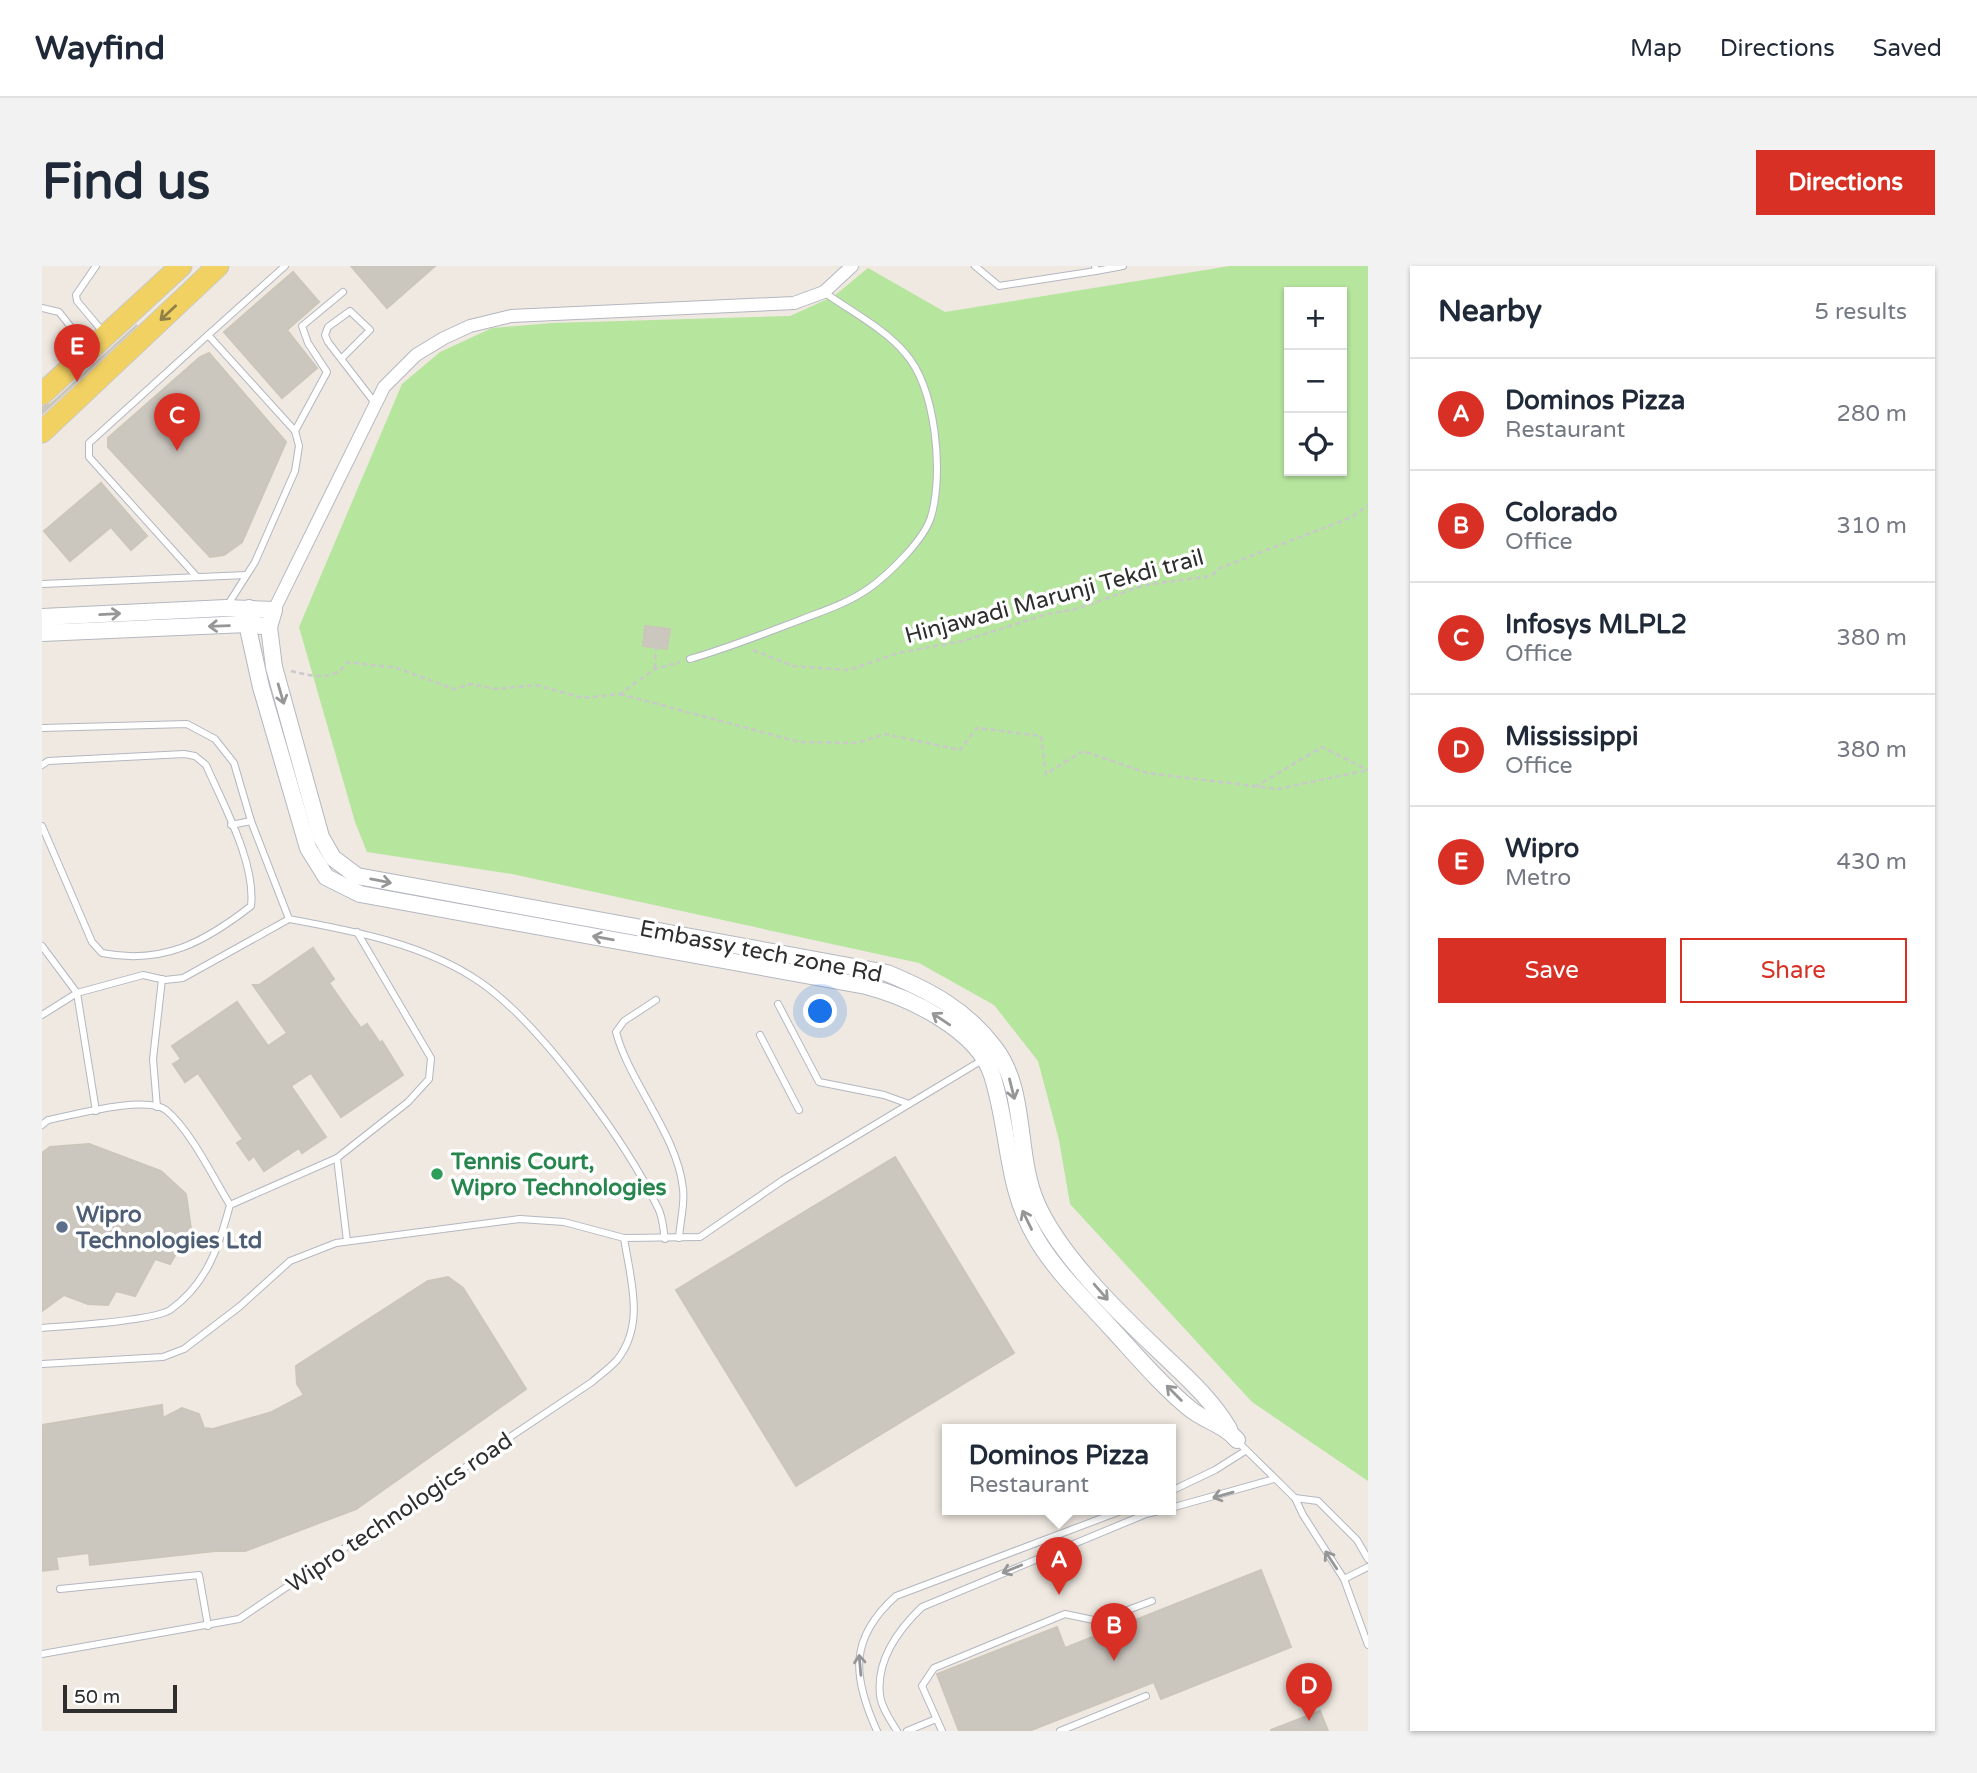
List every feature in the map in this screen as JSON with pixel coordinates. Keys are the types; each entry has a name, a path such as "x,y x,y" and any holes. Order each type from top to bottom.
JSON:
{"main road":[{"path":"44,386 90,351 181,266"},
{"path":"42,432 218,266"}],"street":[{"path":"42,617 226,608 269,627 274,610 375,403 397,370 416,355 470,326 538,312 783,304 824,292 852,266"},
{"path":"42,633 248,616 274,610"},
{"path":"248,616 261,687 308,848 316,865 337,885 360,894 889,992 943,1019 991,1055 1009,1171 1036,1238 1063,1276 1190,1410 1237,1441"},
{"name":"Embassy tech zone Rd","path":"269,627 274,667 321,837 333,858 357,876 887,973 928,990 964,1013 1013,1089 1031,1188 1041,1211 1088,1276 1145,1338 1214,1403 1237,1441"},
{"path":"1131,1350 1145,1338"}],"lane":[{"path":"96,266 76,295 77,301 106,336"},
{"path":"197,577 89,457 89,443 285,266"},
{"path":"975,266 999,286 1096,268 1123,266"},
{"path":"295,431 327,372 308,343 302,326 342,292"},
{"path":"690,659 740,644 831,608 869,589 908,553 931,518 937,465 934,425 922,381 906,353 824,292"},
{"path":"42,308 60,312 90,351"},
{"path":"341,359 369,330 350,311 328,327 325,335 341,359 375,403"},
{"path":"208,335 295,431 299,446 295,471 255,562 226,608"},
{"path":"42,584 246,575"},
{"path":"42,728 187,724 215,739 234,763 251,821 289,919"},
{"path":"42,765 48,761 184,754 195,756 206,765 231,825 253,888 251,906 208,938 175,951 119,956 102,953 92,942 42,826"},
{"path":"231,825 251,821"},
{"path":"42,1015 77,993 143,975 162,979 183,978 289,919 357,932 446,964 481,982 527,1023 606,1121 660,1210 665,1239"},
{"path":"42,1328 108,1322 168,1311 206,1274 230,1205 337,1157 408,1102 429,1079 431,1058 357,932"},
{"path":"42,946 77,993 96,1111"},
{"path":"157,1107 153,1059 162,979"},
{"path":"656,1000 624,1021 615,1032 621,1054 645,1092 670,1148 683,1189 679,1238"},
{"path":"778,1004 819,1082 884,1095 909,1104"},
{"path":"760,1035 800,1110"},
{"path":"42,1364 163,1357 184,1349 239,1307 290,1261 347,1241 520,1219 565,1223 624,1238 700,1237 783,1180 991,1055"},
{"path":"42,1125 48,1120 142,1104 164,1109 188,1139 230,1205"},
{"path":"337,1157 347,1241"},
{"name":"Wipro technologics road","path":"42,1654 239,1619 592,1382 618,1359 631,1330 636,1296 624,1238"},
{"path":"1176,1489 1215,1470 1237,1441 1295,1498 1303,1516 1344,1579 1368,1645"},
{"path":"1176,1507 1274,1479"},
{"path":"1295,1498 1318,1501 1357,1540 1368,1559"},
{"path":"877,1731 864,1694 859,1649 869,1625 888,1603 896,1596 1110,1515"},
{"path":"897,1731 879,1697 881,1671 889,1648 902,1626 922,1606 1144,1515"},
{"path":"1344,1579 1368,1567"},
{"path":"60,1589 199,1576 208,1626"},
{"path":"942,1731 922,1686 934,1668 1065,1614 1098,1621 1152,1601"},
{"path":"1060,1731 1146,1696"},
{"path":"906,1731 936,1719"}],"path":[{"name":"Hinjawadi Marunji Tekdi trail","path":"740,644 793,666 849,670 898,653 963,640 1047,614 1073,610 1145,585 1210,576 1220,568 1352,517 1368,505"},
{"path":"655,669 656,647"},
{"path":"620,694 655,669 690,659"},
{"path":"274,667 331,677 342,671 348,662 356,662 397,668 454,688 471,684 496,689 536,685 583,698 620,694 799,742 857,743 885,734 960,750 977,727 1041,736 1046,774 1083,751 1147,773 1278,789 1368,770"},
{"path":"1255,787 1322,747 1368,770"}],"green space":[{"path":"1230,266 1368,266 1368,1481 1252,1402 1070,1204 1059,1140 1038,1061 994,1005 919,963 512,874 367,852 355,822 299,627 402,384 440,352 492,328 552,323 790,316 834,296 868,268 945,312"}],"building":[{"path":"351,266 435,266 387,308"},
{"path":"293,272 319,302 287,330 317,368 282,398 224,332"},
{"path":"137,325 42,414 42,407 51,404"},
{"path":"209,353 286,442 242,542 224,555 210,557 108,447 108,438 200,357"},
{"path":"101,483 147,536 131,550 111,527 70,561 44,531"},
{"path":"645,626 670,629 667,649 643,646"},
{"path":"313,948 334,979 329,983 350,1013 361,1028 367,1024 380,1043 382,1041 403,1075 341,1117 311,1073 291,1086 326,1137 302,1153 299,1148 264,1171 254,1156 249,1160 237,1143 243,1139 198,1073 185,1082 173,1064 181,1059 172,1046 237,1002 268,1046 287,1033 253,985 259,985"},
{"path":"89,1144 161,1171 186,1194 191,1229 170,1264 155,1259 135,1296 116,1291 108,1305 88,1304 64,1295 42,1311 42,1153 50,1147"},
{"path":"895,1157 1014,1353 796,1486 676,1290"},
{"path":"448,1277 463,1288 526,1389 356,1509 245,1551 215,1551 90,1565 89,1553 56,1557 58,1569 42,1571 42,1425 162,1405 163,1418 182,1408 199,1414 204,1428 213,1429 272,1412 304,1395 297,1384 296,1366 428,1281"},
{"path":"1261,1570 1291,1647 1161,1699 1154,1682 1029,1731 959,1731 937,1674 1057,1627 1065,1648"},
{"path":"1320,1711 1328,1731 1271,1731 1271,1730"}],"place":[{"name":"Wipro","path":"77,382"},
{"name":"Infosys MLPL2","path":"177,451"},
{"name":"Tennis Court, Wipro Technologies","path":"437,1174"},
{"name":"Wipro Technologies Ltd","path":"62,1227"},
{"name":"Dominos Pizza","path":"1059,1595"},
{"name":"Colorado","path":"1114,1661"},
{"name":"Mississippi","path":"1309,1721"}]}
